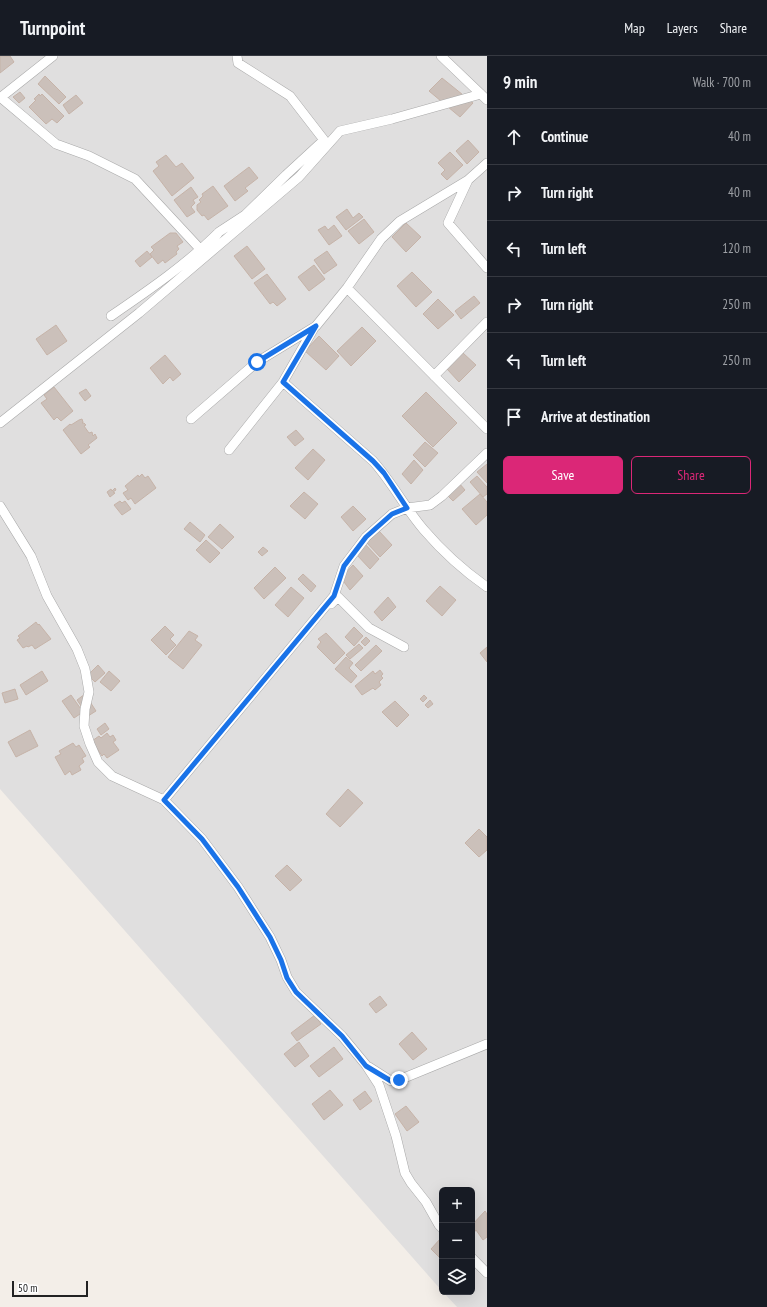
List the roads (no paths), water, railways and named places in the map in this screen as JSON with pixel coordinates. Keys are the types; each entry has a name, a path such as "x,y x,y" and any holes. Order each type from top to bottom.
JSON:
{"street":[{"path":"53,56 0,97 56,144 88,156 135,179 201,250"},
{"path":"111,316 169,275 201,250 219,232 245,215 324,140 290,96 238,63 237,56"},
{"path":"441,56 484,97"},
{"path":"0,423 139,313 300,177 340,131 484,97"},
{"path":"229,450 283,382 316,326 347,288 381,240 400,221 468,180 487,163"},
{"path":"468,180 448,223 487,268"},
{"path":"212,251 208,246 219,232"},
{"path":"347,288 487,429"},
{"path":"434,376 487,322"},
{"path":"191,420 257,362 316,326"},
{"path":"283,382 373,461 384,473 407,508 424,530 446,553 487,587"},
{"path":"164,800 334,596 344,566 366,537 392,514 407,508 430,505 442,496 487,453"},
{"path":"0,506 31,556 47,596 77,649 85,669 89,692 85,709 84,726 98,762 112,776 164,800 202,839 238,887 270,937 281,960 287,978 296,992 342,1036 366,1066 378,1085 396,1136 405,1173 410,1183 426,1202 439,1225"},
{"path":"305,631 338,597 369,628 404,647"},
{"path":"366,1066 391,1081 399,1080 487,1044"},
{"path":"473,1259 487,1273"}]}
